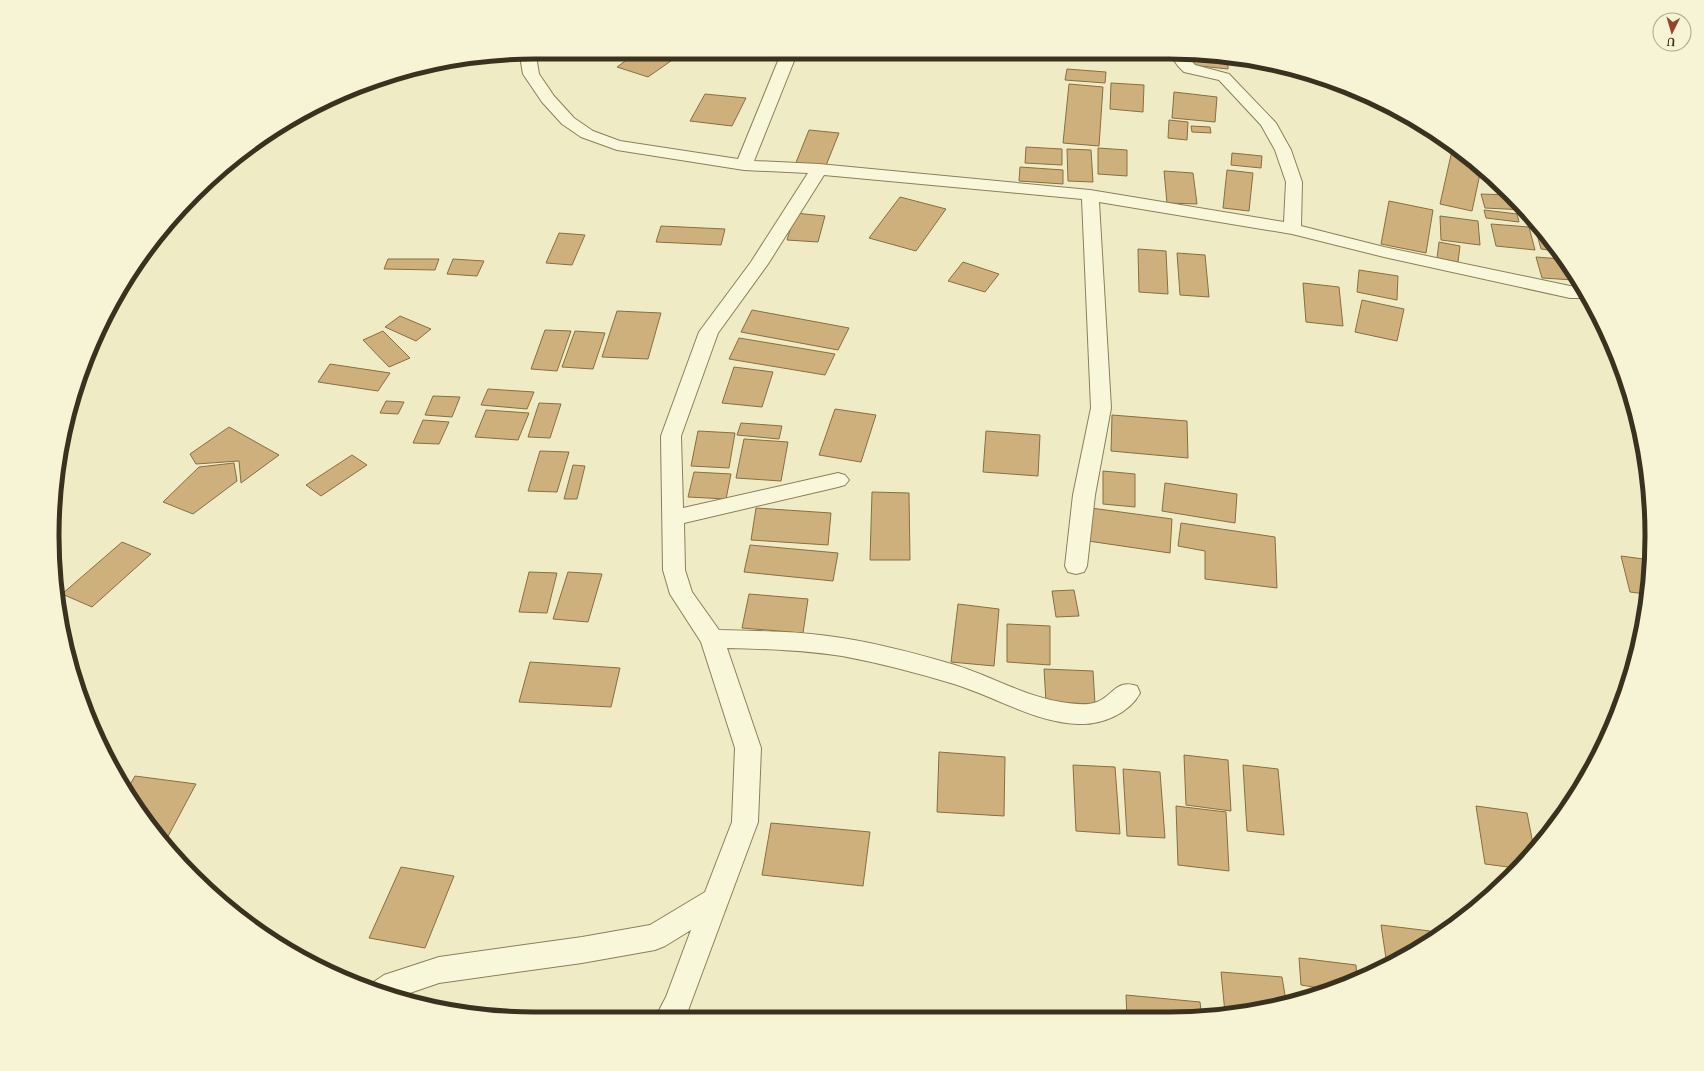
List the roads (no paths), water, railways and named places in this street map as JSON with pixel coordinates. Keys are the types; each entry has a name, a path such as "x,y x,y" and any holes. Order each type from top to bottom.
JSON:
{"street":[{"path":"529,59 531,74 548,99 568,120 587,134 617,145 744,165 819,169 1090,194 1292,229 1384,252 1570,292 1578,292"},
{"path":"744,165 787,59"},
{"path":"1181,59 1190,69 1224,77 1268,123 1282,150 1294,182 1292,229"},
{"path":"673,1012 677,1005 744,822 748,748 712,639 681,594 674,570 671,436 709,332 759,264 819,169"},
{"path":"1076,566 1084,495 1101,408 1090,194"},
{"path":"673,518 838,480"},
{"path":"712,639 793,642 840,647 881,655 962,677 1021,701 1050,710 1075,714 1095,714 1112,706 1128,693"},
{"path":"388,989 394,984 439,970 582,950 655,937 714,901"}]}
